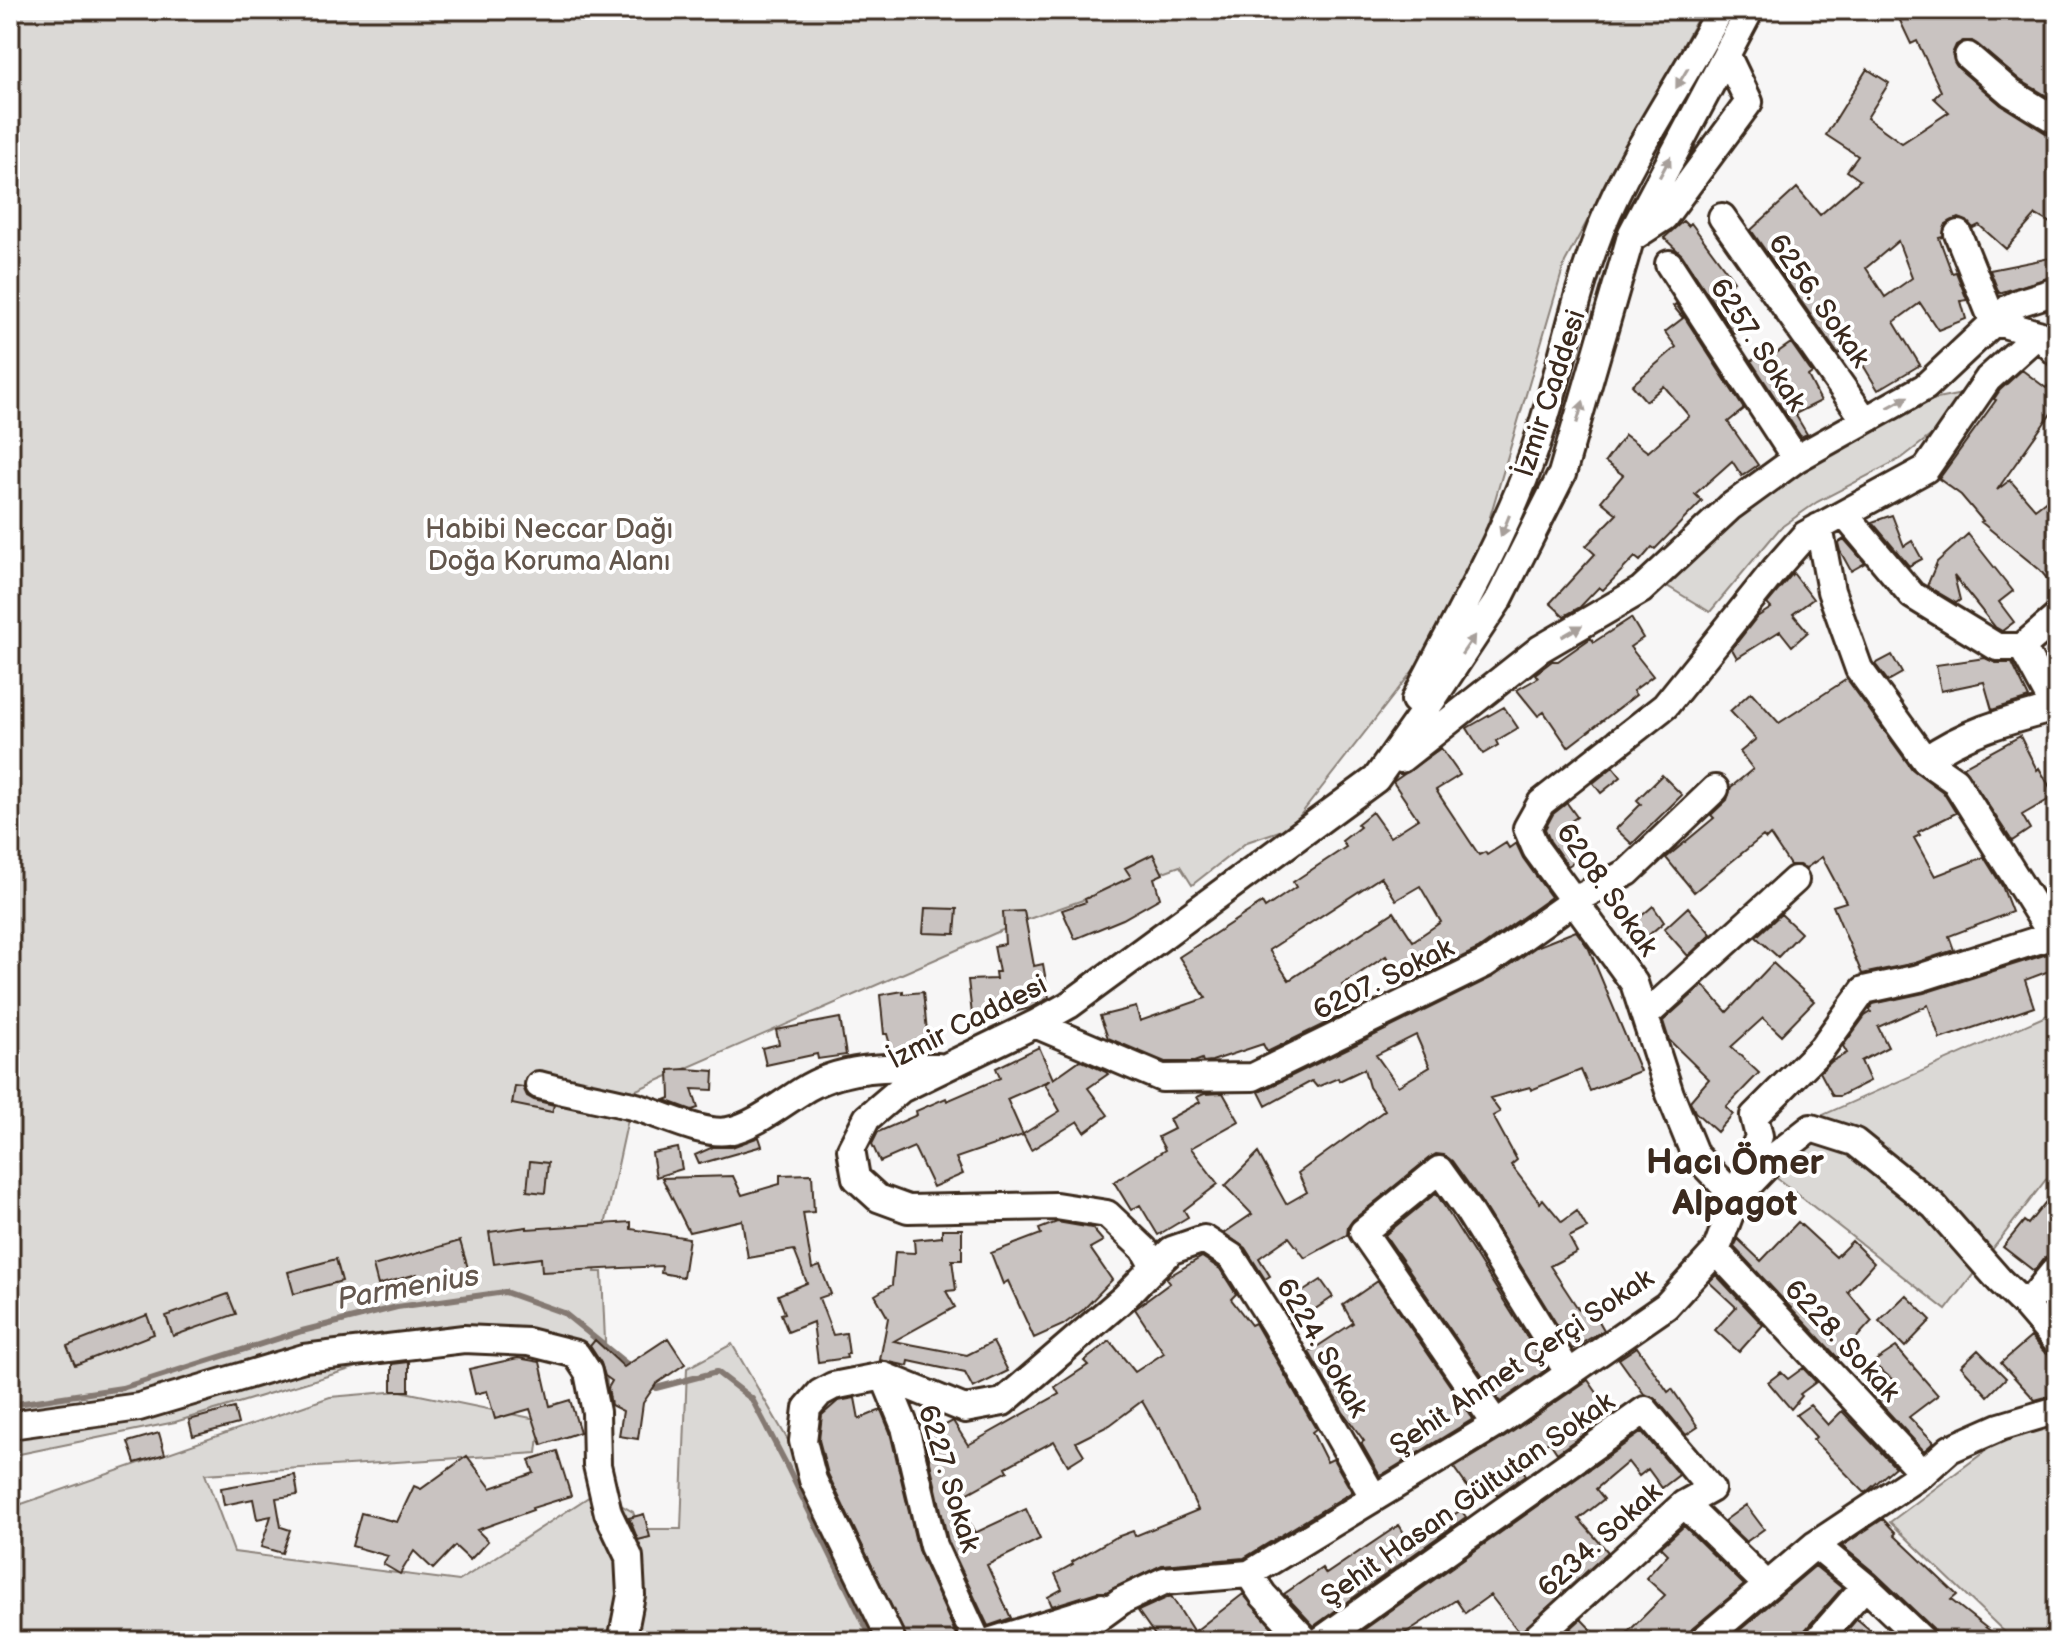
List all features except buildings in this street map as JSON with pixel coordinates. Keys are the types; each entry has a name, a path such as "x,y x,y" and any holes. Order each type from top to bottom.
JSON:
{"street":[{"name":"İzmir Caddesi","path":"1376,779 1462,605 1478,581 1505,527 1535,447 1602,227 1630,169 1720,10"},
{"name":"İzmir Caddesi","path":"1154,1267 1144,1249 1107,1214 1056,1206 908,1209 878,1198 856,1178 851,1149 867,1118 901,1089 1069,1005 1376,779 1499,599 1562,474 1630,239 1657,181 1750,10"},
{"path":"1630,239 1664,217 1749,102 1727,56"},
{"path":"1968,56 2011,93 2057,121"},
{"name":"6256. Sokak","path":"1722,217 1865,420"},
{"path":"1958,234 1993,321"},
{"name":"6257. Sokak","path":"1669,264 1796,459"},
{"path":"1376,779 1540,649 1641,590 1730,507 1796,459 1925,387 1993,321 2021,302 2057,291"},
{"path":"1993,321 2038,334 2057,353"},
{"name":"6208. Sokak","path":"1736,1198 1695,1155 1670,1094 1634,983 1536,849 1527,828 1541,803 1665,706 1805,535 1926,469 1988,379 2038,334"},
{"path":"1844,514 1912,595 1997,647 2022,647 2057,617"},
{"path":"1819,527 1831,591 1859,669 1925,760 1955,781 2055,934"},
{"path":"1925,760 1951,742 1999,723 2056,710 2022,647"},
{"name":"6207. Sokak","path":"1035,1024 1162,1078 1253,1077 1486,963 1575,900 1628,872 1715,789"},
{"path":"1645,1016 1795,880"},
{"name":"Şehit Ahmet Çerçi Sokak","path":"1066,1641 1121,1601 1164,1581 1249,1574 1496,1424 1666,1306 1716,1251 1759,1136 1754,1116 1822,1048 1864,990 1919,978 2055,934"},
{"path":"539,1085 586,1098 631,1105 666,1120 726,1132 779,1109 804,1089 844,1074 873,1067 946,1067"},
{"path":"1736,1198 1779,1153 1811,1128 1855,1142 1934,1206 2057,1342"},
{"path":"1496,1424 1363,1232 1439,1170 1467,1209 1568,1372"},
{"name":"6224. Sokak","path":"1154,1267 1172,1250 1204,1239 1232,1257 1275,1325 1374,1498"},
{"name":"6228. Sokak","path":"1716,1251 1923,1473"},
{"path":"892,1641 813,1480 803,1441 807,1408 820,1393 833,1386 884,1376 965,1409 1003,1402 1125,1297 1154,1267"},
{"path":"2026,1306 2057,1268"},
{"path":"10,1425 139,1407 304,1358 464,1339 528,1342 576,1354 588,1372 596,1412 597,1465 608,1513 629,1557 631,1595 622,1641"},
{"name":"6227. Sokak","path":"884,1376 905,1427 933,1546 977,1641"},
{"name":"Şehit Hasan Gültutan Sokak","path":"1320,1641 1645,1410 1711,1489"},
{"path":"1702,1641 1815,1545 1923,1473 1950,1449 2000,1427 2057,1410"},
{"name":"6234. Sokak","path":"1533,1641 1684,1504 1711,1489"},
{"path":"1684,1504 1766,1584"},
{"path":"1815,1545 1865,1586 1923,1641"},
{"path":"1249,1574 1263,1595 1306,1641"},
{"path":"1817,1641 1865,1586"},
{"path":"992,1641 1121,1601"}],"green space":[{"name":"Habibi Neccar Dağı Doğa Koruma Alanı","path":"10,10 1702,10 1565,262 1464,605 1291,827 1247,842 1192,885 1180,866 1023,921 634,1091 595,1272 602,1272 612,1500 633,1512 639,1529 681,1529 687,1368 732,1344 803,1466 887,1641 10,1641 10,1508 330,1397 400,1391 541,1420 537,1453 205,1474 234,1552 459,1581 590,1496 577,1358 555,1344 397,1355 175,1422 10,1456"},
{"path":"1962,394 1934,433 1902,458 1817,502 1780,528 1710,612 1667,586 1746,505 1798,464 1922,402"},
{"path":"2057,1011 2057,1165 1946,1310 1742,1151"},
{"path":"2057,1420 2057,1641 2014,1641 1890,1522 1995,1444"}],"waterway":[{"name":"Parmenius","path":"10,1405 122,1388 302,1331 397,1307 505,1292 564,1313 633,1369"},
{"name":"Parmenius","path":"651,1384 656,1388 717,1372 752,1399 873,1641"}],"district":[{"name":"Hacı Ömer Alpagot","path":"1735,1182"}]}
